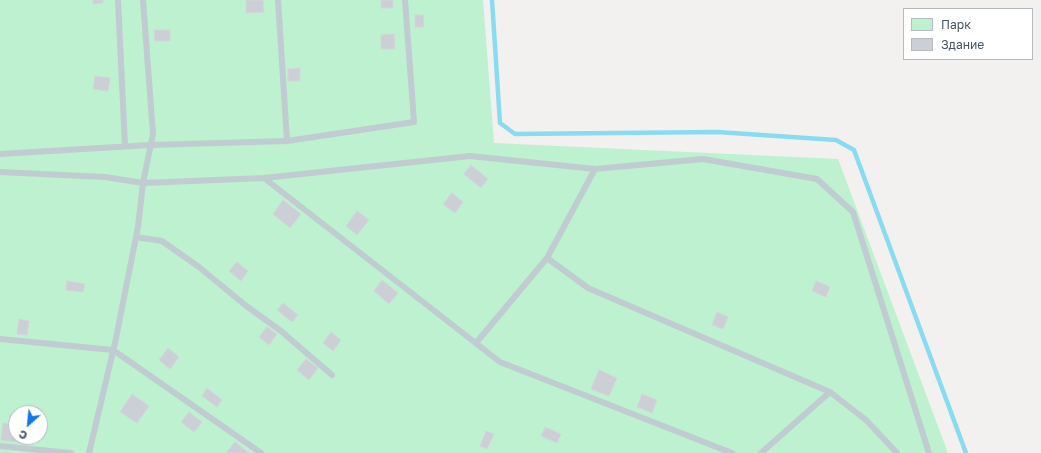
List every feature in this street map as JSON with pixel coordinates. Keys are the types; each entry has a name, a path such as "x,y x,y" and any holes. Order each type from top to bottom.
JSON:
{"lane":[{"path":"118,0 125,146"},
{"path":"89,453 113,350 136,237 143,183 152,134 143,0"},
{"path":"278,0 287,141"},
{"path":"0,154 125,146 287,141 414,122 405,0"},
{"path":"0,172 105,177 143,183 264,178 470,156 595,169 703,159 817,179 853,212 929,453"},
{"path":"476,343 547,258 595,169"},
{"path":"264,178 500,362 732,453"},
{"path":"136,237 162,240 199,267 245,305 281,332 332,375"},
{"path":"547,258 588,288 830,392 866,420 897,453"},
{"path":"0,339 113,350 261,453"},
{"path":"761,453 830,392"},
{"path":"0,446 71,453"}],"green space":[{"path":"0,0 483,0 494,143 838,159 948,453 0,453"}],"building":[{"path":"93,0 103,0 103,3 93,4"},
{"path":"246,0 263,0 264,12 246,13"},
{"path":"381,0 393,0 393,8 381,8"},
{"path":"415,15 423,15 424,27 415,27"},
{"path":"154,30 170,30 170,41 155,41"},
{"path":"394,34 395,49 381,49 381,35"},
{"path":"300,68 300,81 288,81 288,69"},
{"path":"95,76 110,78 108,91 93,89"},
{"path":"471,165 488,179 481,188 464,174"},
{"path":"452,193 463,202 455,213 443,204"},
{"path":"283,200 301,214 290,228 273,214"},
{"path":"357,211 369,220 357,235 346,226"},
{"path":"237,262 248,271 241,281 229,271"},
{"path":"382,280 398,293 389,304 374,291"},
{"path":"67,281 85,284 83,292 66,290"},
{"path":"816,281 830,287 826,297 812,291"},
{"path":"283,303 298,315 292,322 277,310"},
{"path":"717,312 728,317 723,329 712,325"},
{"path":"19,319 29,321 27,335 17,334"},
{"path":"267,327 277,334 269,345 259,337"},
{"path":"331,332 341,340 333,351 323,343"},
{"path":"168,348 179,357 170,369 159,360"},
{"path":"306,359 318,368 309,380 297,370"},
{"path":"599,370 617,378 609,396 591,389"},
{"path":"207,388 222,400 217,407 202,396"},
{"path":"132,394 149,406 137,423 120,412"},
{"path":"642,394 657,400 652,413 637,407"},
{"path":"189,412 202,422 194,432 181,422"},
{"path":"3,423 8,424 8,441 1,440"},
{"path":"545,427 561,434 557,443 541,436"},
{"path":"486,431 494,434 487,449 480,446"},
{"path":"235,442 249,453 226,453"}],"waterway":[{"path":"492,0 500,123 515,134 717,132 836,140 854,150 966,453"}]}
